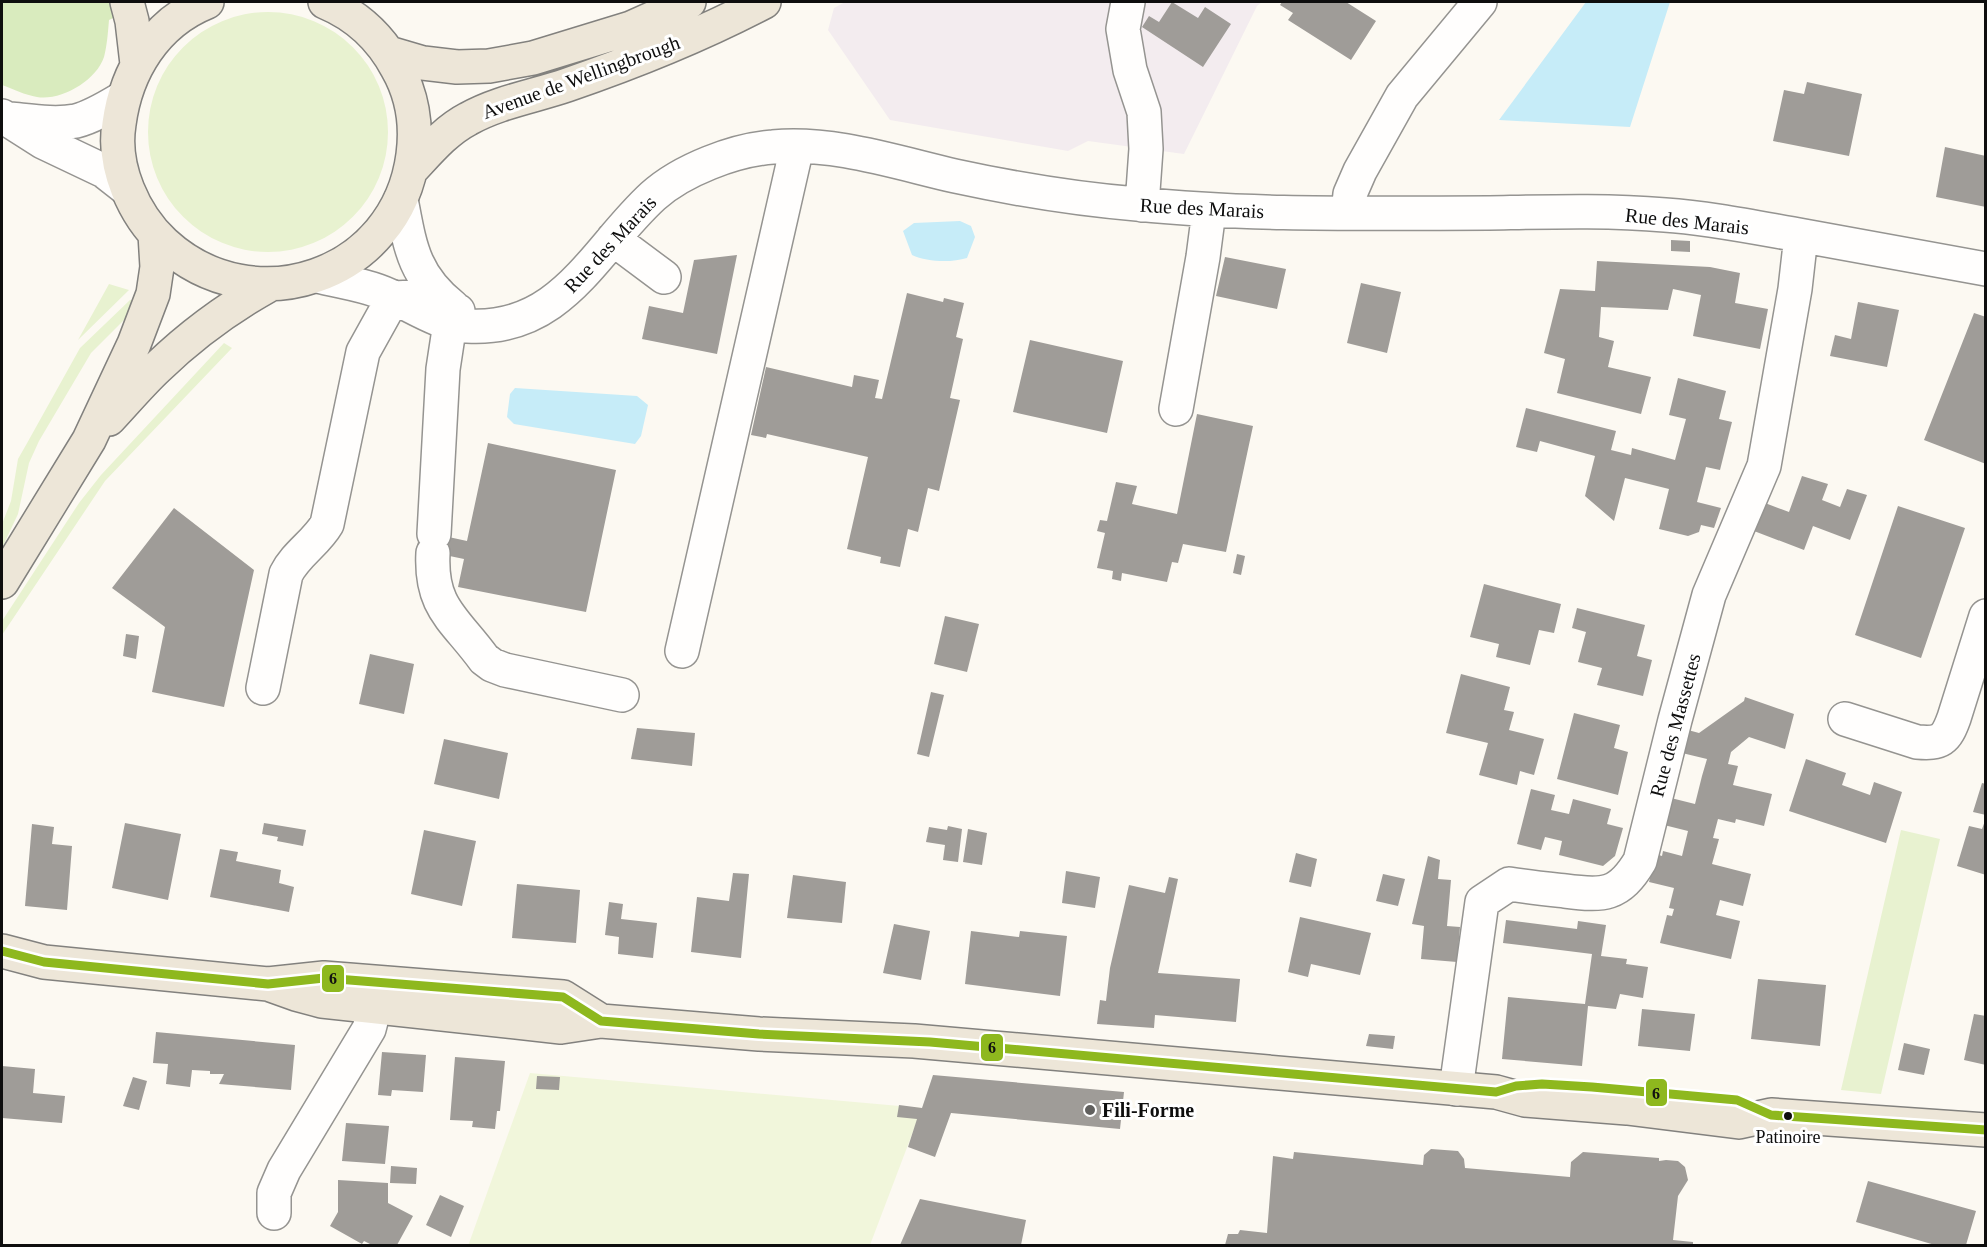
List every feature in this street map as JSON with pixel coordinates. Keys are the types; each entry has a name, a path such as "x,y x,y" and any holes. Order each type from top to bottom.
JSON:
{"main road":[{"path":"127,2 132,21 137,64"},
{"path":"207,2 174,20 153,41 137,64 123,99 118,129 120,159 127,189 139,213 155,234 179,256 206,272 237,282 269,285 318,276 344,263 367,246 387,224 406,185 415,140 412,109 404,80 389,53 367,28 340,8 325,2"},
{"name":"Avenue de Wellingbrough","path":"389,53 457,67 489,66 532,58 631,28 689,2"},
{"name":"Avenue de Wellingbrough","path":"406,185 449,131 469,118 512,101 566,86 713,28 764,2"},
{"path":"2,582 90,440 134,344 153,294 157,267 155,234"},
{"path":"90,440 157,368 208,324 238,302 269,285"},
{"path":"2,951 44,962"},
{"path":"2,964 44,962 268,984 324,978 563,997 601,1021"},
{"path":"268,984 322,1001 561,1027 601,1021 759,1034 930,1042 1496,1092 1525,1100 1627,1108 1739,1122 1771,1115 1986,1130"}],"street":[{"path":"1128,2 1123,29 1130,70 1144,112 1146,149 1142,205"},
{"path":"1348,213 1350,194 1360,171 1402,96 1480,2"},
{"path":"4,117 44,122 76,121 123,99"},
{"path":"4,117 43,142 104,171 127,189"},
{"name":"Rue des Marais","path":"458,314 495,326 533,315 568,290 587,272 613,239 656,193 689,172 746,151 776,146 843,151 1012,188 1142,205 1209,210 1348,213 1572,211 1666,215 1730,223 1986,269"},
{"path":"682,651 797,147"},
{"path":"406,185 414,255 425,280 458,314"},
{"path":"1176,410 1209,210"},
{"name":"Rue des Massettes","path":"1456,1089 1482,902 1509,884 1595,895 1614,890 1630,878 1640,861 1709,595 1764,466 1795,290 1801,236"},
{"path":"613,239 664,277"},
{"path":"318,276 458,314"},
{"path":"263,688 286,574 292,562 321,534 327,524 362,358 393,298"},
{"path":"458,314 443,369 434,543 434,584 440,602 484,659 505,670 622,695"},
{"path":"1845,719 1917,742 1929,743 1941,740 1949,732 1986,616"},
{"path":"274,1213 274,1193 284,1170 369,1029 375,1006"}],"shaded area":[{"path":"845,2 1262,2 1257,6 1184,154 1088,141 1068,151 890,120 828,30 834,8"}],"green space":[{"path":"2,2 147,2 109,20 104,57 94,74 86,81 56,96 37,97 2,85"},
{"path":"268,12 303,17 314,21 335,32 353,47 368,65 379,86 383,97 388,132 383,167 379,178 368,199 353,217 335,232 314,243 303,247 268,252 233,247 222,243 201,232 183,217 168,199 157,178 153,167 148,132 153,97 157,86 168,65 183,47 201,32 222,21 233,17"},
{"path":"109,284 129,290 78,340"},
{"path":"130,300 134,300 130,314 91,353 39,441 29,463 18,514 2,548 2,524 11,501 18,459 80,348"},
{"path":"224,343 232,348 105,481 2,635 2,621 79,503 101,475"},
{"path":"1901,830 1940,839 1881,1094 1841,1090"},
{"path":"530,1073 922,1108 870,1245 468,1246"}],"water":[{"path":"1586,2 1670,2 1630,127 1499,120"},
{"path":"960,221 971,226 975,237 967,258 939,261 912,255 903,231 914,223"},
{"path":"515,388 637,396 648,405 641,436 635,444 514,424 507,417 510,394"}],"building":[{"path":"1172,2 1198,18 1205,7 1231,24 1203,67 1142,27 1149,16 1159,22"},
{"path":"1282,2 1346,2 1376,21 1351,60 1288,20 1293,13 1280,5"},
{"path":"1807,82 1862,94 1849,156 1773,141 1784,90 1804,94"},
{"path":"1945,147 1986,156 1986,207 1936,197"},
{"path":"1671,240 1690,241 1690,252 1671,251"},
{"path":"737,255 717,354 642,339 649,306 683,313 694,260"},
{"path":"1225,257 1286,269 1277,309 1216,296"},
{"path":"1597,261 1710,267 1740,273 1735,303 1768,309 1760,349 1693,336 1701,295 1673,289 1668,310 1601,307 1599,337 1614,341 1608,367 1651,377 1641,414 1557,393 1565,359 1544,353 1560,289 1595,291"},
{"path":"1361,283 1401,292 1387,353 1347,343"},
{"path":"907,293 943,302 944,298 964,303 956,337 963,339 950,398 960,400 939,491 928,488 918,532 908,529 900,567 880,563 881,557 847,549 868,457 767,434 766,438 751,435 766,367 852,387 854,375 879,380 875,398 882,399"},
{"path":"1858,302 1899,310 1887,367 1830,356 1835,335 1851,339"},
{"path":"1974,313 1986,317 1986,464 1924,440"},
{"path":"1030,340 1123,361 1107,433 1013,412"},
{"path":"1678,378 1726,391 1719,419 1732,422 1720,470 1706,467 1697,502 1721,508 1714,528 1701,525 1699,532 1688,536 1659,529 1669,489 1625,478 1614,521 1585,496 1595,456 1540,441 1537,452 1516,447 1526,408 1616,431 1611,450 1631,455 1632,448 1675,460 1686,419 1669,415"},
{"path":"1197,414 1253,426 1226,552 1183,544 1178,563 1172,562 1167,582 1122,573 1121,581 1112,579 1113,571 1097,568 1105,533 1097,531 1100,520 1107,521 1116,482 1137,486 1132,504 1177,514"},
{"path":"488,443 616,470 586,612 458,587 464,559 416,549 421,531 467,541"},
{"path":"1802,476 1828,484 1822,500 1840,507 1847,489 1867,495 1850,540 1813,526 1804,550 1754,531 1765,503 1789,512"},
{"path":"1898,506 1965,528 1921,658 1855,635"},
{"path":"174,508 254,570 224,707 152,692 165,627 112,588"},
{"path":"1237,554 1245,556 1241,575 1233,573"},
{"path":"1484,584 1561,604 1554,633 1539,630 1530,665 1496,657 1499,644 1470,637"},
{"path":"1577,608 1645,625 1637,656 1652,660 1643,696 1597,685 1602,668 1578,662 1586,632 1572,628"},
{"path":"945,616 979,624 967,672 934,664"},
{"path":"126,634 139,636 136,659 123,656"},
{"path":"370,654 414,664 404,714 359,704"},
{"path":"1461,674 1510,687 1504,710 1514,712 1509,730 1544,739 1534,775 1520,771 1517,785 1479,775 1488,743 1446,733"},
{"path":"931,692 944,695 929,757 917,754"},
{"path":"1745,697 1794,714 1785,749 1749,737 1731,752 1728,764 1738,766 1733,785 1772,794 1764,826 1736,819 1735,823 1718,819 1713,838 1719,839 1712,864 1751,874 1743,906 1720,900 1716,915 1740,921 1731,959 1660,943 1667,915 1672,916 1674,909 1669,908 1674,888 1649,882 1656,854 1662,856 1663,851 1682,856 1688,831 1664,825 1671,798 1695,804 1707,759 1682,753 1688,730 1699,733 1744,701"},
{"path":"1574,713 1620,725 1614,748 1628,752 1618,795 1557,779"},
{"path":"637,728 695,733 692,766 631,759"},
{"path":"444,739 508,753 499,799 434,784"},
{"path":"1806,759 1846,773 1842,785 1870,795 1874,782 1902,792 1886,843 1789,811"},
{"path":"1982,783 1986,784 1986,815 1973,812"},
{"path":"1531,789 1555,795 1551,810 1569,814 1573,799 1611,809 1607,824 1623,828 1615,856 1603,866 1559,855 1562,841 1545,837 1541,850 1517,844"},
{"path":"1986,818 1986,875 1957,866 1969,826 1982,829"},
{"path":"125,823 181,834 168,900 112,888"},
{"path":"264,823 306,830 303,846 277,841 278,837 262,834"},
{"path":"32,824 54,827 52,844 72,846 67,910 25,906"},
{"path":"948,826 962,829 958,862 943,860 945,845 926,842 929,827 947,830"},
{"path":"968,829 987,833 982,865 963,862"},
{"path":"424,830 476,841 462,906 411,894"},
{"path":"220,849 238,852 236,861 281,870 279,883 294,887 289,912 210,897"},
{"path":"1296,853 1317,859 1311,887 1289,882"},
{"path":"1428,856 1440,860 1438,879 1451,880 1447,926 1460,927 1457,962 1421,959 1424,926 1412,924"},
{"path":"1066,871 1100,877 1095,908 1062,903"},
{"path":"733,873 749,874 741,958 691,952 697,897 729,901"},
{"path":"1383,874 1405,879 1398,906 1376,901"},
{"path":"793,875 846,882 842,923 787,918"},
{"path":"1169,877 1178,879 1158,973 1240,979 1236,1022 1155,1015 1154,1028 1097,1024 1100,1000 1106,1001 1110,968 1129,885 1165,893"},
{"path":"517,884 580,890 576,943 512,938"},
{"path":"609,902 623,904 621,919 657,923 653,958 618,954 619,937 605,935"},
{"path":"1300,917 1371,933 1360,975 1311,964 1308,977 1288,972"},
{"path":"1506,920 1577,929 1578,921 1606,925 1601,956 1627,959 1626,964 1648,967 1643,998 1620,994 1616,1009 1588,1006 1582,1066 1502,1059 1508,997 1585,1004 1592,954 1503,943"},
{"path":"894,924 930,931 921,980 883,973"},
{"path":"971,931 1019,937 1020,931 1067,936 1060,996 965,984"},
{"path":"1758,979 1826,985 1820,1046 1751,1039"},
{"path":"1642,1009 1695,1014 1690,1051 1638,1046"},
{"path":"1974,1014 1986,1016 1986,1065 1964,1060"},
{"path":"156,1032 295,1045 291,1090 219,1084 224,1074 192,1070 190,1087 166,1084 168,1064 153,1063"},
{"path":"1369,1034 1395,1036 1393,1049 1366,1046"},
{"path":"1904,1043 1930,1049 1924,1075 1898,1070"},
{"path":"382,1052 426,1055 423,1092 392,1090 391,1096 378,1095"},
{"path":"455,1057 505,1061 500,1111 497,1111 495,1129 472,1127 473,1121 450,1120"},
{"path":"2,1066 35,1069 33,1093 65,1096 62,1123 2,1118"},
{"path":"933,1075 1124,1092 1120,1129 951,1113 935,1157 908,1147 917,1119 897,1117 899,1105 922,1108"},
{"path":"537,1076 560,1077 559,1090 536,1089"},
{"path":"133,1077 147,1081 139,1110 123,1106"},
{"path":"346,1123 389,1126 385,1164 342,1161"},
{"path":"1431,1149 1458,1151 1464,1159 1465,1168 1570,1177 1571,1162 1583,1152 1678,1161 1685,1167 1688,1180 1678,1196 1673,1240 1693,1242 1693,1245 1225,1245 1228,1234 1238,1234 1240,1230 1267,1233 1273,1156 1293,1159 1294,1152 1423,1165 1424,1155"},
{"path":"391,1166 417,1168 416,1184 390,1183"},
{"path":"338,1180 388,1183 388,1203 413,1216 397,1245 372,1245 364,1241 362,1244 330,1226 338,1212"},
{"path":"1868,1181 1976,1211 1966,1245 1935,1245 1856,1222"},
{"path":"440,1195 464,1206 451,1237 426,1225"},
{"path":"920,1199 1026,1220 1021,1245 900,1245"}],"transit line":[{"name":"6","path":"2,951 44,962 268,984 324,978 563,997 601,1021 759,1034 930,1042 1496,1092 1516,1086 1542,1084 1592,1087 1737,1100 1771,1115 1986,1130"}],"place":[{"name":"Fili-Forme","path":"1090,1110"},
{"name":"Patinoire","path":"1788,1116"}]}
